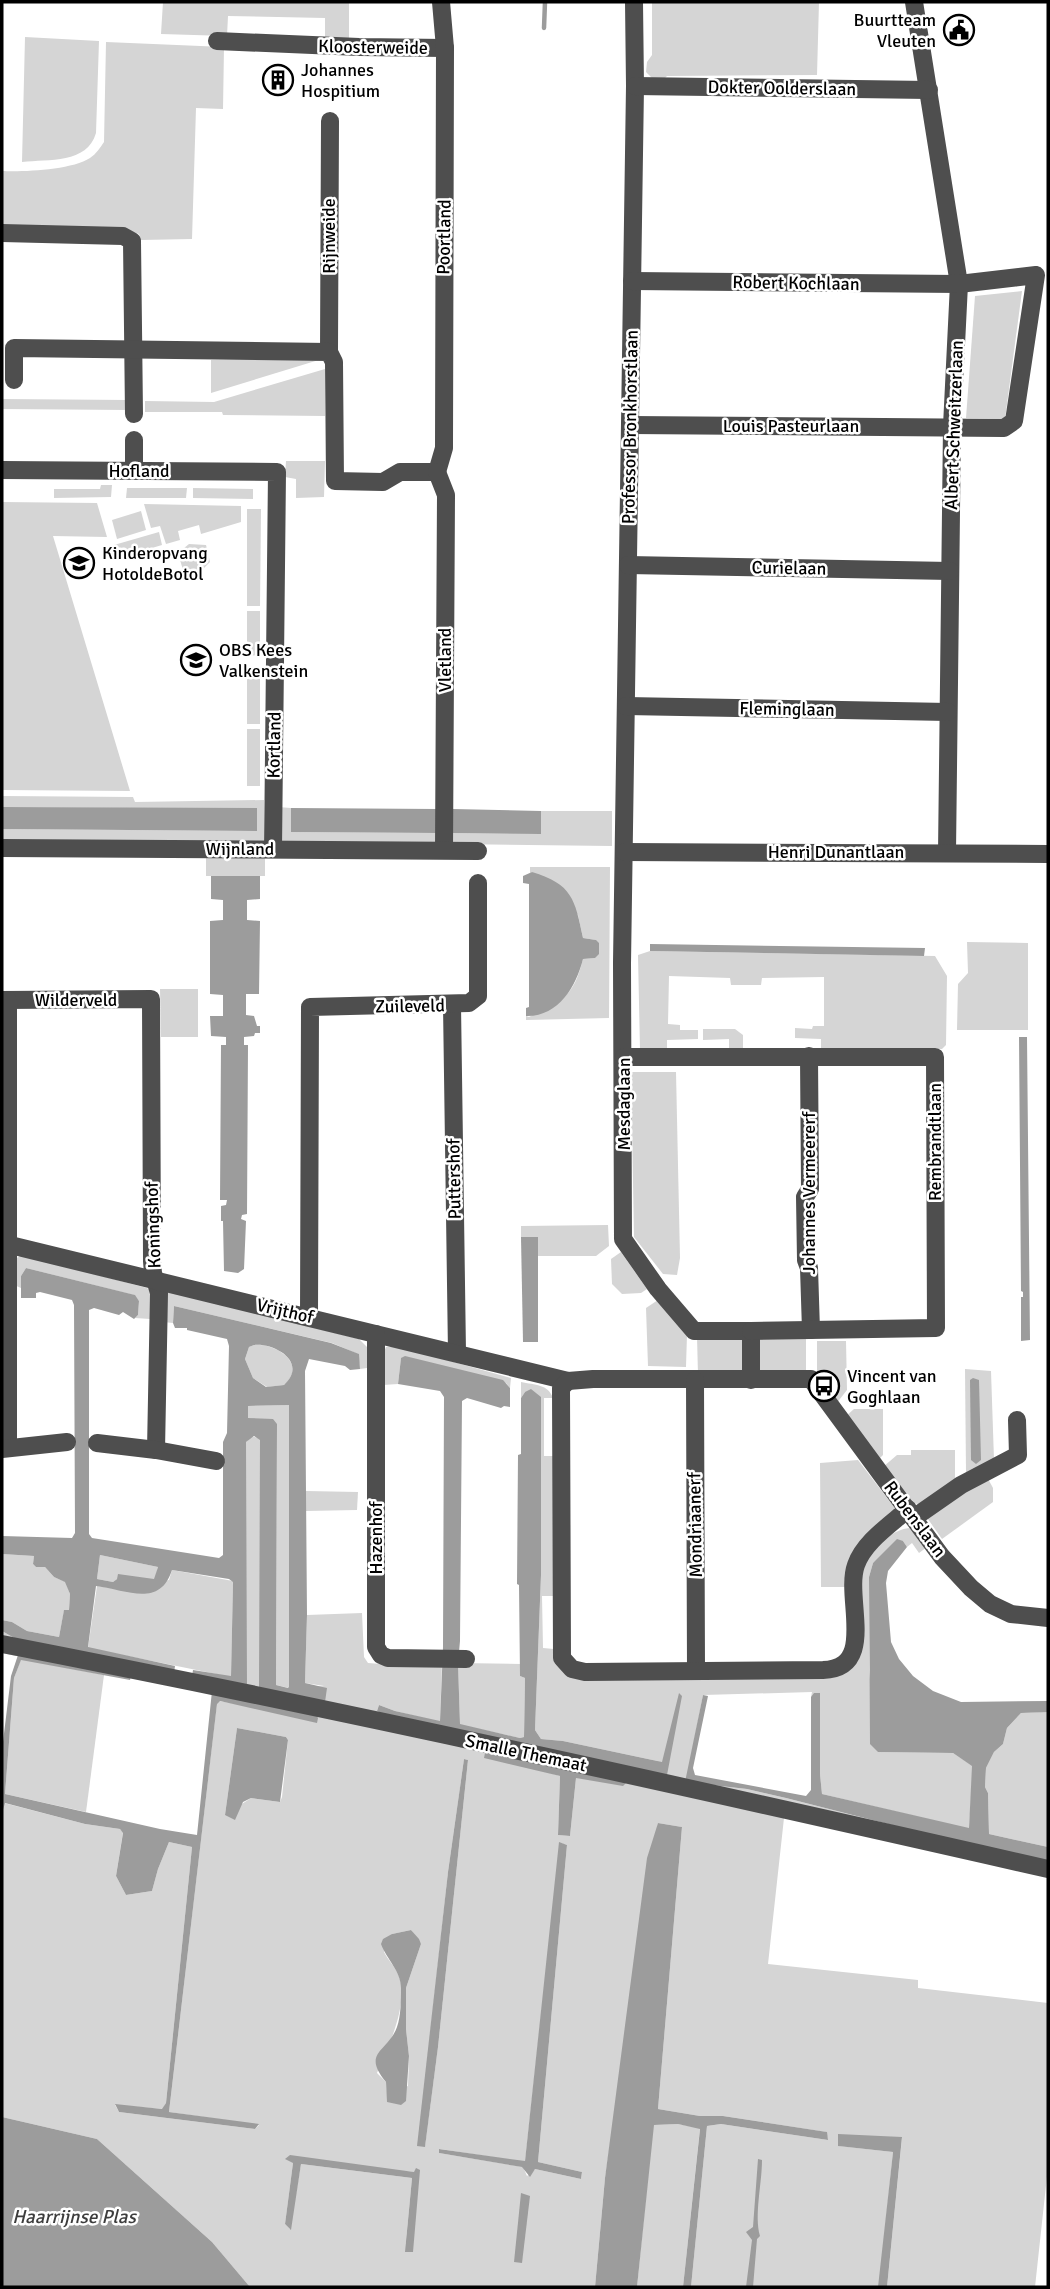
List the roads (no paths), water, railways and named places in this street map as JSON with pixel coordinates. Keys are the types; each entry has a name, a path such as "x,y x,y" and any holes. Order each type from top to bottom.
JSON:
{"street":[{"name":"Poortland","path":"437,472 444,448 445,48 441,2"},
{"name":"Professor Bronkhorstlaan","path":"624,852 634,2"},
{"name":"Albert Schweitzerlaan","path":"914,2 959,284 952,426 947,853"},
{"name":"Kloosterweide","path":"217,41 445,48"},
{"name":"Dokter Oolderslaan","path":"635,86 929,90"},
{"name":"Rijnweide","path":"330,121 329,352 334,362 335,481 383,482 400,472 437,472"},
{"path":"2,233 129,237 132,241 134,414"},
{"name":"Robert Kochlaan","path":"632,281 959,284 1036,275 1014,421 1004,428 952,426"},
{"path":"14,380 14,348 329,352"},
{"name":"Louis Pasteurlaan","path":"630,425 952,426"},
{"path":"134,440 134,471"},
{"name":"Hofland","path":"2,470 277,472"},
{"name":"Kortland","path":"273,849 277,472"},
{"name":"Vletland","path":"437,472 446,495 444,850"},
{"name":"Curielaan","path":"628,565 950,570"},
{"name":"Fleminglaan","path":"626,706 948,712"},
{"name":"Wijnland","path":"2,848 478,851"},
{"name":"Henri Dunantlaan","path":"624,852 1048,854"},
{"name":"Mesdaglaan","path":"624,852 623,1239 658,1289 694,1331 751,1331"},
{"name":"Zuileveld","path":"309,1317 310,1007 469,1003 478,996 478,883"},
{"name":"Wilderveld","path":"5,1000 151,999"},
{"name":"Koningshof","path":"151,999 152,1261 159,1293 156,1450"},
{"path":"5,1000 5,1448 67,1442"},
{"name":"Puttershof","path":"452,1005 457,1353"},
{"name":"Johannes Vermeererf","path":"808,1056 810,1189 805,1197 811,1330"},
{"name":"Rembrandtlaan","path":"624,1058 935,1057 936,1328 811,1330"},
{"name":"Vrijthof","path":"5,1244 568,1381"},
{"path":"811,1330 751,1331 751,1380 593,1379 568,1381 561,1388 562,1658 572,1669 585,1672 822,1670 846,1664 853,1652 855,1639 854,1582 857,1562 874,1539 911,1513 1017,1455 1017,1420"},
{"name":"Hazenhof","path":"376,1334 376,1647 381,1655 388,1658 466,1659"},
{"name":"Rubenslaan","path":"751,1380 811,1379 943,1556 971,1588 990,1605 1011,1614 1048,1618"},
{"name":"Mondriaanerf","path":"695,1380 696,1670"},
{"path":"97,1443 216,1461"},
{"name":"Smalle Themaat","path":"2,1644 181,1679 1048,1869"}],"water":[{"path":"2,807 257,808 257,831 2,829"},
{"path":"291,808 437,809 437,833 291,832"},
{"path":"453,809 541,811 541,834 453,833"},
{"path":"532,872 556,882 570,895 583,938 599,943 599,954 595,958 583,959 576,980 556,1006 537,1015 526,1016 526,1008 529,1007 529,884 523,883 523,876"},
{"path":"211,876 260,876 260,899 247,900 247,920 260,921 259,994 246,994 246,1015 254,1016 257,1026 260,1026 260,1033 244,1037 244,1045 248,1045 247,1214 242,1215 241,1219 246,1221 244,1269 238,1273 224,1271 221,1206 226,1205 227,1200 220,1200 221,1045 226,1045 226,1037 211,1036 210,1016 223,1016 223,995 210,994 210,921 223,920 223,900 211,899"},
{"path":"650,944 925,948 924,956 650,951"},
{"path":"1019,1037 1027,1037 1030,1340 1021,1341 1023,1292"},
{"path":"521,1237 538,1237 538,1342 523,1342"},
{"path":"26,1268 135,1295 139,1301 138,1315 134,1319 123,1312 119,1315 94,1308 89,1310 89,1534 92,1538 219,1558 223,1555 223,1442 227,1433 229,1346 227,1339 187,1328 175,1328 174,1306 331,1343 359,1354 360,1369 350,1370 345,1366 309,1359 305,1371 305,1683 327,1688 325,1702 259,1690 260,1440 254,1436 246,1442 247,1688 192,1676 193,1670 231,1676 233,1582 229,1579 172,1570 167,1582 151,1593 131,1593 96,1586 88,1647 175,1666 174,1673 23,1643 2,1631 2,1620 12,1622 27,1631 59,1637 64,1610 69,1610 70,1594 65,1582 54,1577 45,1567 36,1567 33,1564 34,1556 2,1554 2,1536 72,1538 75,1533 74,1305 72,1300 40,1292 36,1293 36,1298 21,1298 21,1276","holes":["249,1347 271,1347 291,1362 291,1377 284,1385 266,1387 253,1378 245,1359","289,1405 288,1688 276,1685 277,1424 273,1419 248,1418 248,1406","100,1555 158,1567 154,1579 118,1574 113,1582 97,1579"]},
{"path":"405,1356 503,1380 510,1388 510,1407 501,1408 467,1398 462,1401 458,1663 460,1724 524,1737 525,1678 520,1676 517,1584 518,1455 521,1454 521,1398 531,1389 541,1397 541,1575 535,1730 541,1739 563,1741 662,1762 679,1693 682,1696 667,1775 392,1719 377,1711 379,1705 440,1721 444,1397 440,1391 398,1384 401,1358"},
{"path":"970,1380 979,1380 981,1460 976,1464 971,1460"},
{"path":"897,1539 903,1541 907,1547 888,1571 886,1583 891,1642 899,1659 913,1676 933,1691 961,1702 1048,1701 1048,1712 1021,1713 1007,1728 1003,1744 994,1752 986,1768 985,1787 988,1793 989,1834 1048,1847 1048,1862 747,1789 685,1782 703,1695 708,1696 693,1768 695,1775 806,1796 811,1790 811,1697 814,1693 820,1693 822,1794 969,1828 972,1766 953,1753 878,1752 870,1744 869,1577 873,1563"},
{"path":"19,1652 131,1676 130,1680 21,1660 14,1678 5,1794 160,1829 197,1835 212,1691 315,1713 318,1718 317,1723 220,1701 217,1704 169,2112 259,2124 255,2129 119,2112 115,2104 162,2109 166,2103 192,1847 169,1842 152,1891 126,1895 116,1876 123,1833 120,1829 85,1824 5,1803 2,1813 2,1750 11,1676"},
{"path":"237,1728 286,1737 288,1740 280,1802 251,1798 243,1802 235,1820 225,1815"},
{"path":"485,1753 623,1779 627,1782 623,1786 576,1778 570,1836 558,1835 560,1776 484,1758"},
{"path":"464,1759 468,1760 425,2147 417,2146 448,1872"},
{"path":"658,1823 682,1827 658,2109 827,2132 828,2140 721,2124 707,2126 691,2287 683,2287 700,2129 678,2124 654,2125 637,2287 595,2287 605,2178 647,1858"},
{"path":"559,1842 567,1845 538,2162 582,2172 581,2179 535,2169 530,2177 522,2167 439,2153 439,2149 525,2161"},
{"path":"411,1930 421,1944 406,1988 409,2056 406,2101 401,2105 387,2102 386,2082 376,2064 376,2058 397,2027 401,2003 399,1976 381,1944 383,1939 392,1934"},
{"name":"Haarrijnse Plas","path":"2,2117 97,2139 212,2242 250,2287 2,2287"},
{"path":"838,2134 902,2137 887,2287 878,2287 893,2152 838,2146"},
{"path":"290,2155 414,2172 416,2168 420,2170 413,2252 405,2252 412,2178 301,2164 291,2230 285,2224 293,2163 285,2159"},
{"path":"758,2159 762,2160 758,2209 760,2236 757,2239 753,2287 746,2287 752,2240 746,2232 753,2227"},
{"path":"521,2193 530,2196 522,2263 514,2262"}],"waterway":[{"path":"544,28 545,2"}],"place":[{"name":"Buurtteam Vleuten","path":"959,30"},
{"name":"Johannes Hospitium","path":"278,80"},
{"name":"Kinderopvang HotoldeBotol","path":"79,563"},
{"name":"OBS Kees Valkenstein","path":"196,660"},
{"name":"Vincent van Goghlaan","path":"824,1386"}]}
